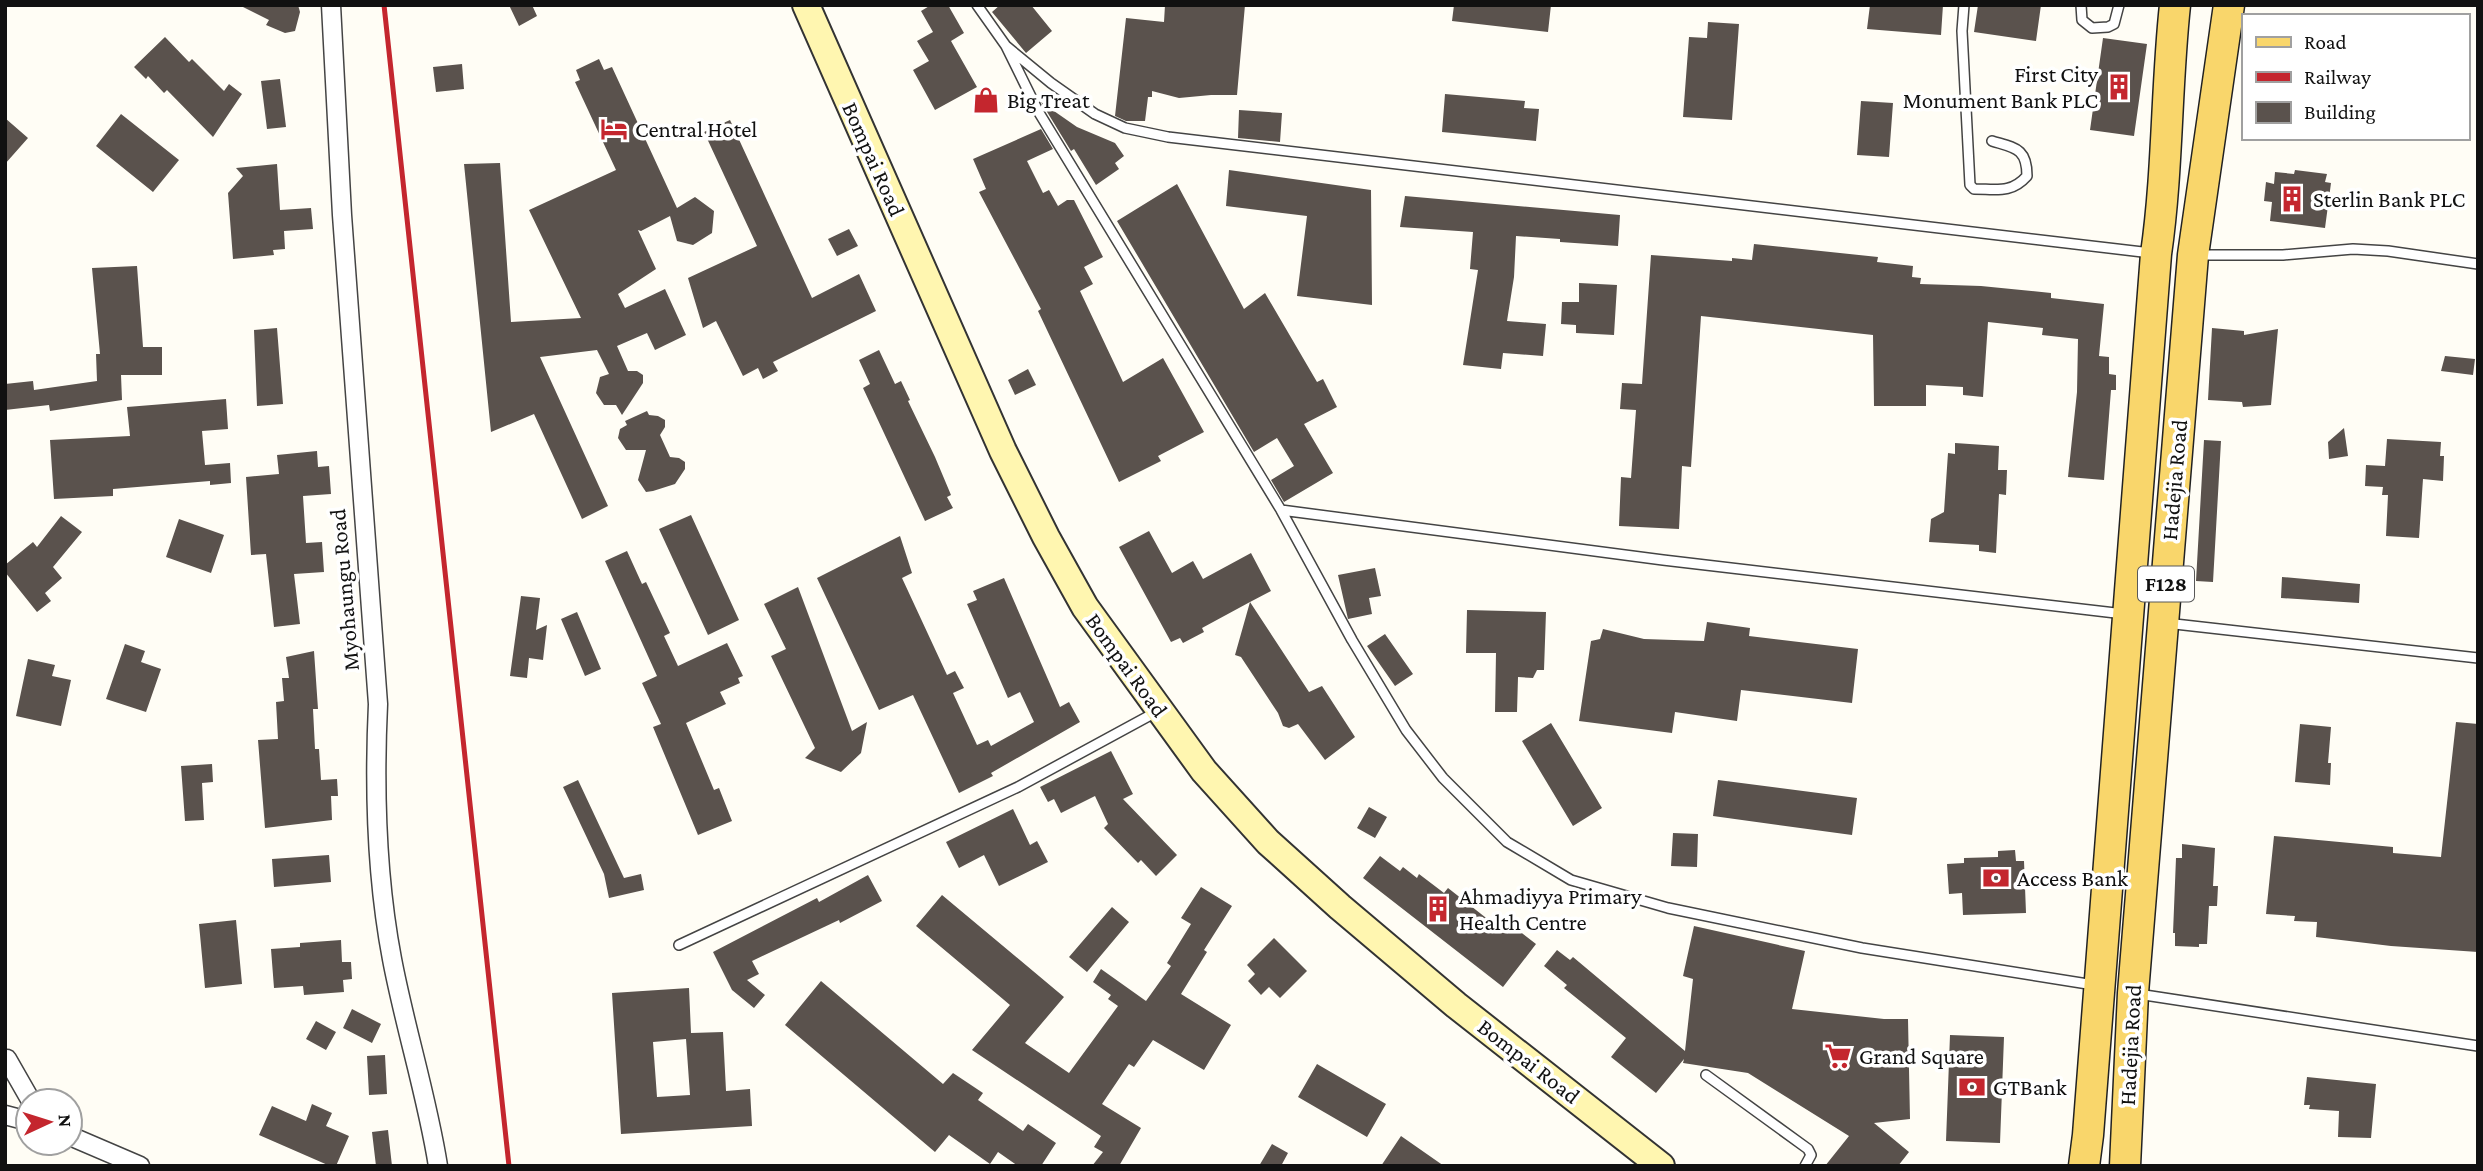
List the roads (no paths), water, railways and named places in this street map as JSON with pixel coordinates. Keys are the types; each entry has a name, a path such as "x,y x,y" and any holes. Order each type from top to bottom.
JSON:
{"main road":[{"name":"Bompai Road","path":"806,5 997,439 1046,537 1085,607 1203,771 1268,842 1340,906 1456,1005 1661,1166"},
{"name":"Hadejia Road","path":"2084,1166 2156,254 2162,210 2175,5"},
{"path":"2192,5 2190,111 2201,204"},
{"path":"2162,210 2190,111 2213,5"},
{"name":"Hadejia Road","path":"2125,1166 2133,993 2193,255 2229,5"}],"street":[{"name":"Myohaungu Road","path":"331,5 345,256 378,705 375,760 380,872 391,956 438,1166"},
{"path":"6,1054 24,1087"},
{"path":"84,1142 140,1166"}],"lane":[{"path":"977,5 1006,46 1038,111 1282,510 1352,640 1406,730 1443,778 1507,842 1571,880 1668,908 1862,948 2099,986"},
{"path":"1964,5 1962,31 1970,185 1974,189 2008,189 2018,186 2027,176 2025,157 2018,149 1992,141"},
{"path":"2081,5 2082,20 2092,28 2114,24 2119,5"},
{"path":"1006,46 1095,114 1125,128 1168,137 2156,254"},
{"path":"2193,255 2283,255 2353,249 2388,251 2478,264"},
{"path":"1282,510 1663,560 2127,614"},
{"path":"2162,622 2478,658"},
{"path":"679,945 1018,787 1159,710"},
{"path":"2133,993 2478,1046"},
{"path":"1706,1076 1808,1149 1811,1155 1805,1166"}],"railway":[{"path":"384,5 509,1166"}],"place":[{"name":"First City Monument Bank PLC","path":"2119,87"},
{"name":"Big Treat","path":"986,100"},
{"name":"Central Hotel","path":"614,129"},
{"name":"Sterlin Bank PLC","path":"2292,199"},
{"name":"Access Bank","path":"1996,878"},
{"name":"Ahmadiyya Primary Health Centre","path":"1438,909"},
{"name":"Grand Square","path":"1838,1056"},
{"name":"GTBank","path":"1972,1087"}]}
